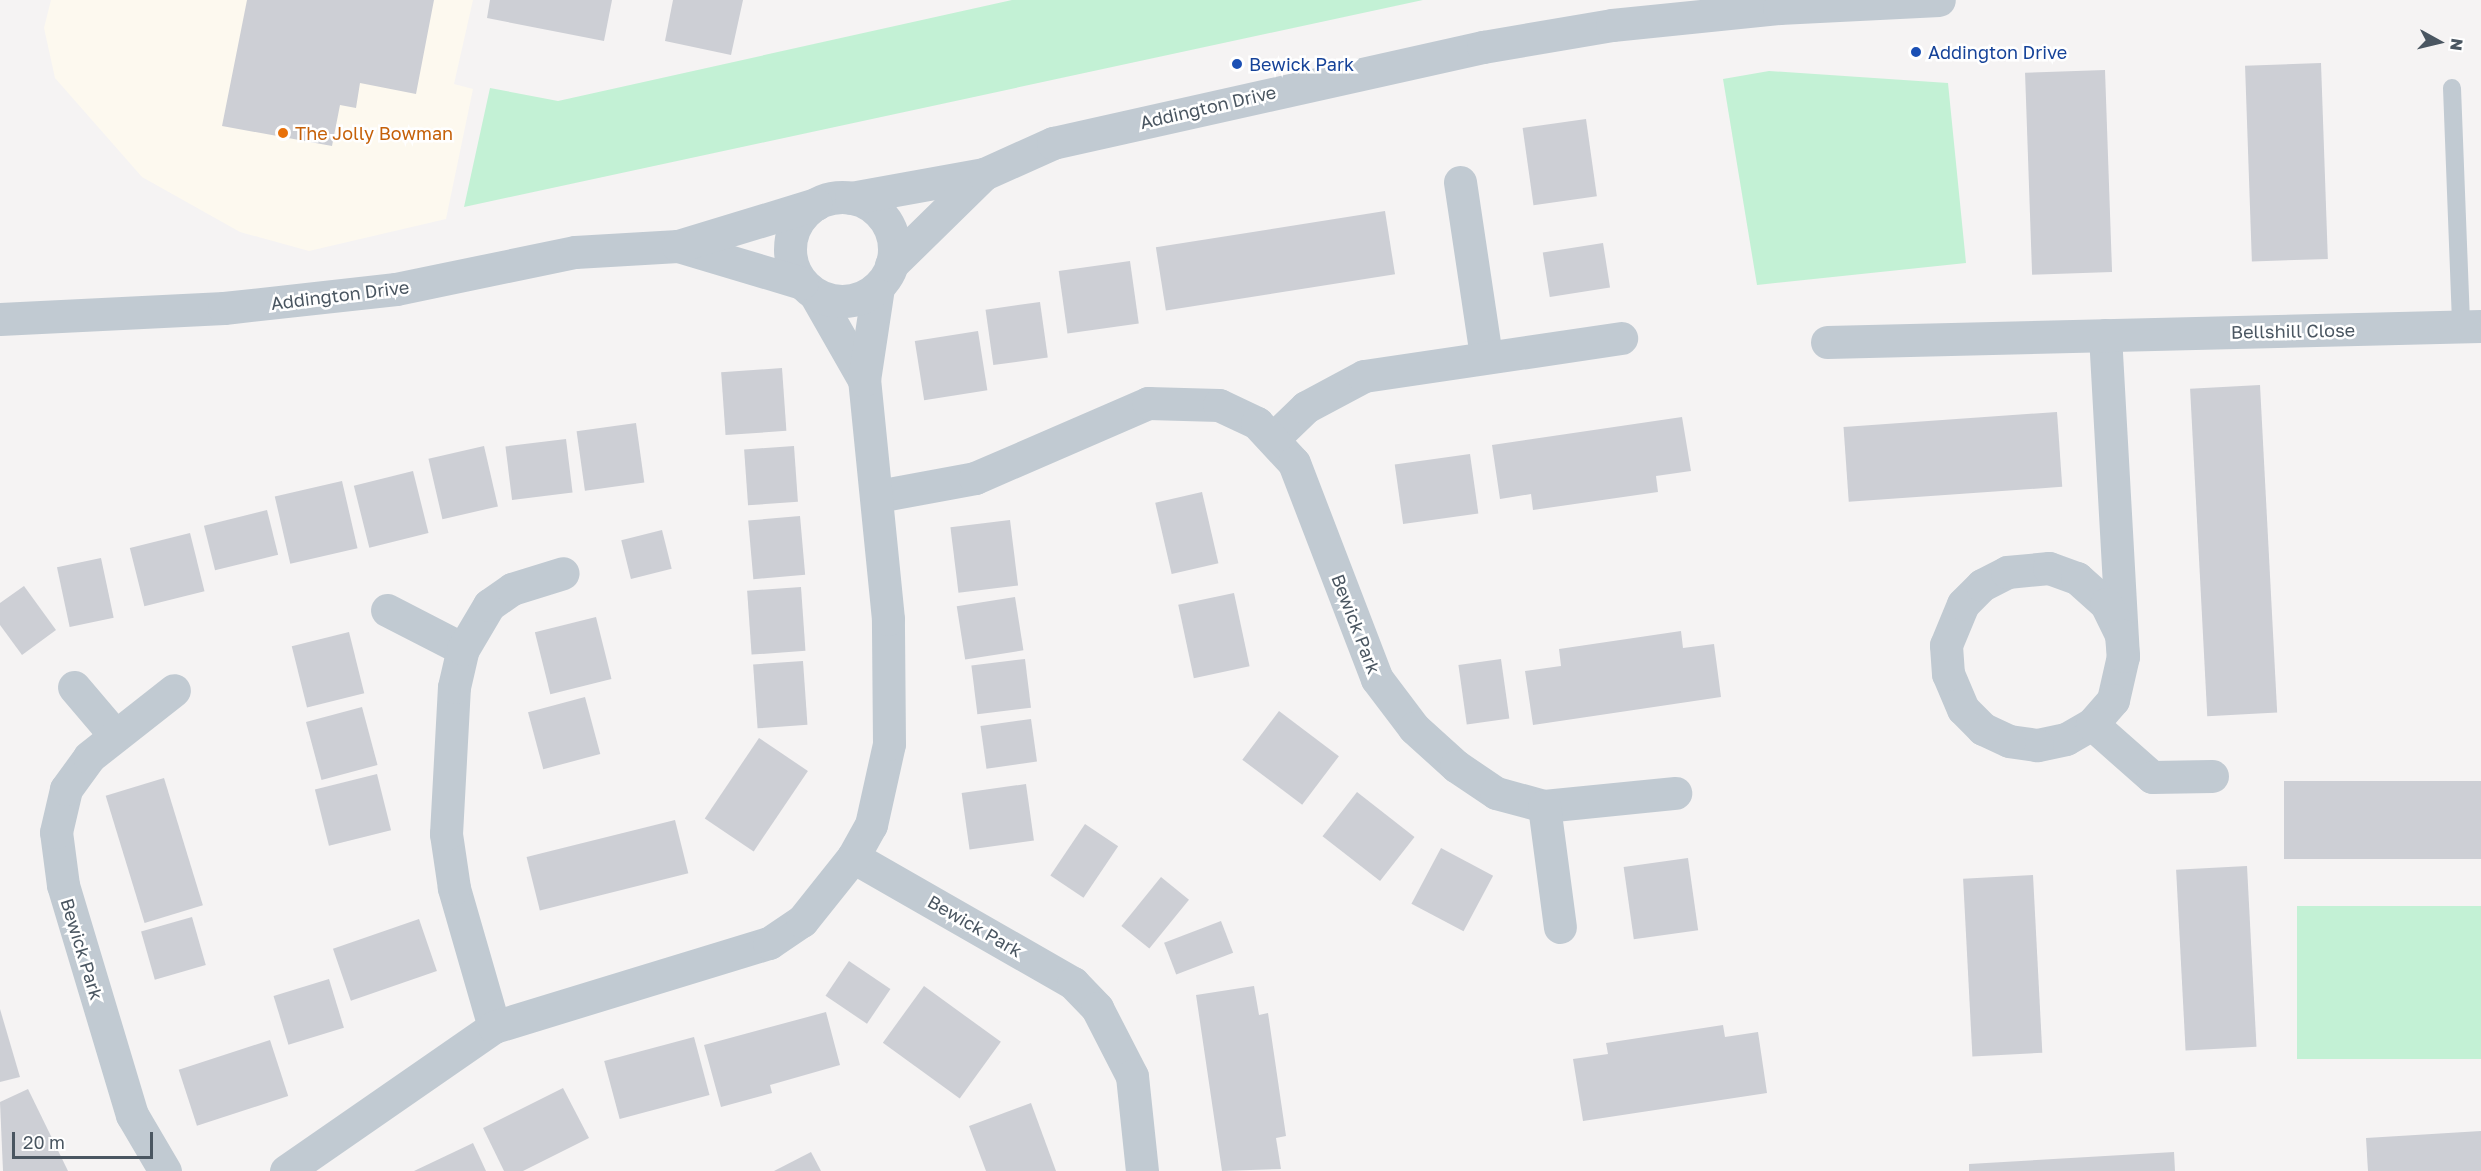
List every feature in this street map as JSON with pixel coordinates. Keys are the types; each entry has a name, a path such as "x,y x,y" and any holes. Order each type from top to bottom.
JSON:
{"street":[{"name":"Addington Drive","path":"851,198 984,174 1053,143 1483,47 1703,14 1939,0"},
{"name":"Addington Drive","path":"884,276 984,174"},
{"path":"1460,182 1486,356"},
{"path":"286,1171 494,1027 769,943 802,921 853,857 871,825 890,744 888,619 878,496 864,380 884,276 889,226 879,213 851,198 816,204 793,231 793,267 864,380"},
{"name":"Addington Drive","path":"0,319 306,300 396,289 575,252 678,246 816,204"},
{"name":"Addington Drive","path":"678,246 808,288"},
{"path":"808,288 849,302 884,276"},
{"name":"Bellshill Close","path":"1827,342 2471,326"},
{"path":"2105,335 2123,656 2113,700 2092,724 2066,739 2037,745 2008,741 1983,729 1951,687 1946,645 1954,620 1982,585 2007,572 2049,568 2077,578 2104,600 2121,635 2123,656"},
{"path":"878,496 975,478 1148,404 1219,405 1275,437 1306,407 1342,384 1486,356 1621,338"},
{"name":"Bewick Park","path":"1275,437 1308,494 1360,644 1395,706 1474,781 1519,802 1544,806 1675,793"},
{"path":"494,1027 454,888 446,834 453,698 463,649 489,605 512,589 563,573"},
{"path":"387,610 463,649"},
{"path":"74,687 114,734"},
{"name":"Bewick Park","path":"165,1171 132,1115 57,855 58,813 66,789 88,757 114,734 174,690"},
{"path":"2092,724 2152,777 2212,776"},
{"path":"1544,806 1560,927"},
{"name":"Bewick Park","path":"853,857 1073,983 1097,1008 1132,1076 1142,1171"}],"lane":[{"path":"2452,88 2471,326"}],"shaded area":[{"name":"The Jolly Bowman","path":"51,0 473,0 454,84 473,89 446,219 309,251 240,232 142,177 55,78 44,28"}],"green space":[{"path":"1012,0 1423,0 464,207 490,88 558,101"},
{"path":"1769,71 1948,83 1966,263 1757,285 1723,79"},
{"path":"2297,906 2481,906 2481,1059 2297,1059"}],"building":[{"path":"247,0 434,0 416,94 360,83 356,108 340,105 332,146 222,126"},
{"path":"490,0 612,0 604,41 487,18"},
{"path":"673,0 743,0 731,55 665,41"},
{"path":"2321,63 2328,259 2252,262 2245,66"},
{"path":"2105,70 2112,272 2032,275 2025,73"},
{"path":"1586,119 1597,196 1533,205 1523,128"},
{"path":"1385,211 1395,274 1166,311 1156,247"},
{"path":"1603,243 1610,287 1550,297 1543,253"},
{"path":"1130,261 1139,323 1067,333 1059,271"},
{"path":"1040,302 1048,357 993,365 986,310"},
{"path":"978,331 987,390 924,400 915,341"},
{"path":"782,368 786,431 726,435 721,372"},
{"path":"2260,385 2277,713 2207,716 2190,389"},
{"path":"2057,412 2062,487 1849,502 1844,427"},
{"path":"1682,417 1691,471 1656,476 1658,492 1533,510 1531,494 1500,499 1492,445"},
{"path":"636,423 644,482 585,491 577,431"},
{"path":"566,439 573,493 512,500 505,446"},
{"path":"484,446 498,506 442,519 428,459"},
{"path":"794,446 798,502 748,505 744,449"},
{"path":"1470,454 1478,513 1403,524 1395,465"},
{"path":"413,471 428,533 369,548 354,486"},
{"path":"342,481 358,548 290,564 275,497"},
{"path":"1202,492 1218,563 1172,574 1155,503"},
{"path":"267,510 278,555 215,570 204,526"},
{"path":"800,516 805,575 753,579 748,521"},
{"path":"1010,520 1018,586 958,593 950,527"},
{"path":"662,530 672,569 631,579 621,540"},
{"path":"190,533 205,591 144,606 130,548"},
{"path":"101,558 114,618 70,627 57,567"},
{"path":"24,586 56,630 22,655 0,625 0,603"},
{"path":"801,587 805,651 752,655 747,591"},
{"path":"1234,593 1250,666 1194,678 1178,605"},
{"path":"1015,597 1023,650 965,660 957,606"},
{"path":"596,617 611,679 550,694 535,632"},
{"path":"1681,631 1683,648 1714,644 1721,697 1533,725 1525,671 1561,666 1559,649"},
{"path":"349,632 364,693 307,707 292,646"},
{"path":"1025,659 1031,708 977,714 971,666"},
{"path":"1501,659 1509,718 1467,724 1458,665"},
{"path":"803,661 807,725 758,728 753,664"},
{"path":"585,697 600,754 543,769 528,712"},
{"path":"362,707 378,765 322,780 306,722"},
{"path":"1279,711 1339,756 1302,805 1242,760"},
{"path":"1031,719 1037,762 986,769 980,726"},
{"path":"759,738 808,771 754,851 705,818"},
{"path":"377,774 391,830 329,846 315,789"},
{"path":"164,778 203,905 145,923 106,796"},
{"path":"2284,781 2481,781 2481,859 2284,859"},
{"path":"1026,784 1034,840 970,849 962,793"},
{"path":"1357,792 1415,837 1380,881 1323,836"},
{"path":"675,820 688,873 540,910 527,857"},
{"path":"1085,824 1118,846 1083,898 1050,875"},
{"path":"1441,848 1493,876 1464,931 1411,904"},
{"path":"1688,858 1698,930 1634,939 1624,867"},
{"path":"2247,866 2256,1047 2186,1050 2176,870"},
{"path":"2033,875 2042,1053 1972,1056 1963,879"},
{"path":"1161,877 1189,900 1149,949 1121,926"},
{"path":"192,917 206,965 155,980 141,932"},
{"path":"419,919 437,971 351,1001 333,949"},
{"path":"1221,921 1233,953 1176,975 1164,943"},
{"path":"849,961 890,989 867,1024 826,996"},
{"path":"329,979 344,1028 288,1045 274,996"},
{"path":"924,986 1001,1042 960,1098 883,1043"},
{"path":"1254,986 1259,1015 1268,1013 1286,1136 1276,1138 1281,1169 1222,1171 1196,995"},
{"path":"0,1009 20,1077 0,1082"},
{"path":"826,1012 840,1065 770,1085 772,1093 721,1107 704,1045"},
{"path":"1723,1025 1725,1037 1758,1032 1767,1093 1583,1121 1573,1059 1608,1054 1606,1043"},
{"path":"694,1037 710,1095 620,1119 604,1061"},
{"path":"270,1040 288,1096 197,1126 179,1070"},
{"path":"563,1088 589,1138 523,1171 504,1171 483,1128"},
{"path":"28,1089 68,1171 3,1171 0,1102"},
{"path":"1031,1103 1056,1171 986,1171 969,1126"},
{"path":"2481,1131 2481,1171 2368,1171 2366,1138"},
{"path":"473,1143 486,1171 414,1171"},
{"path":"811,1152 821,1171 774,1171"},
{"path":"2174,1152 2175,1171 1969,1171 1969,1164"}],"place":[{"name":"Addington Drive","path":"1916,52"},
{"name":"Bewick Park","path":"1237,64"},
{"name":"The Jolly Bowman","path":"283,133"}]}
